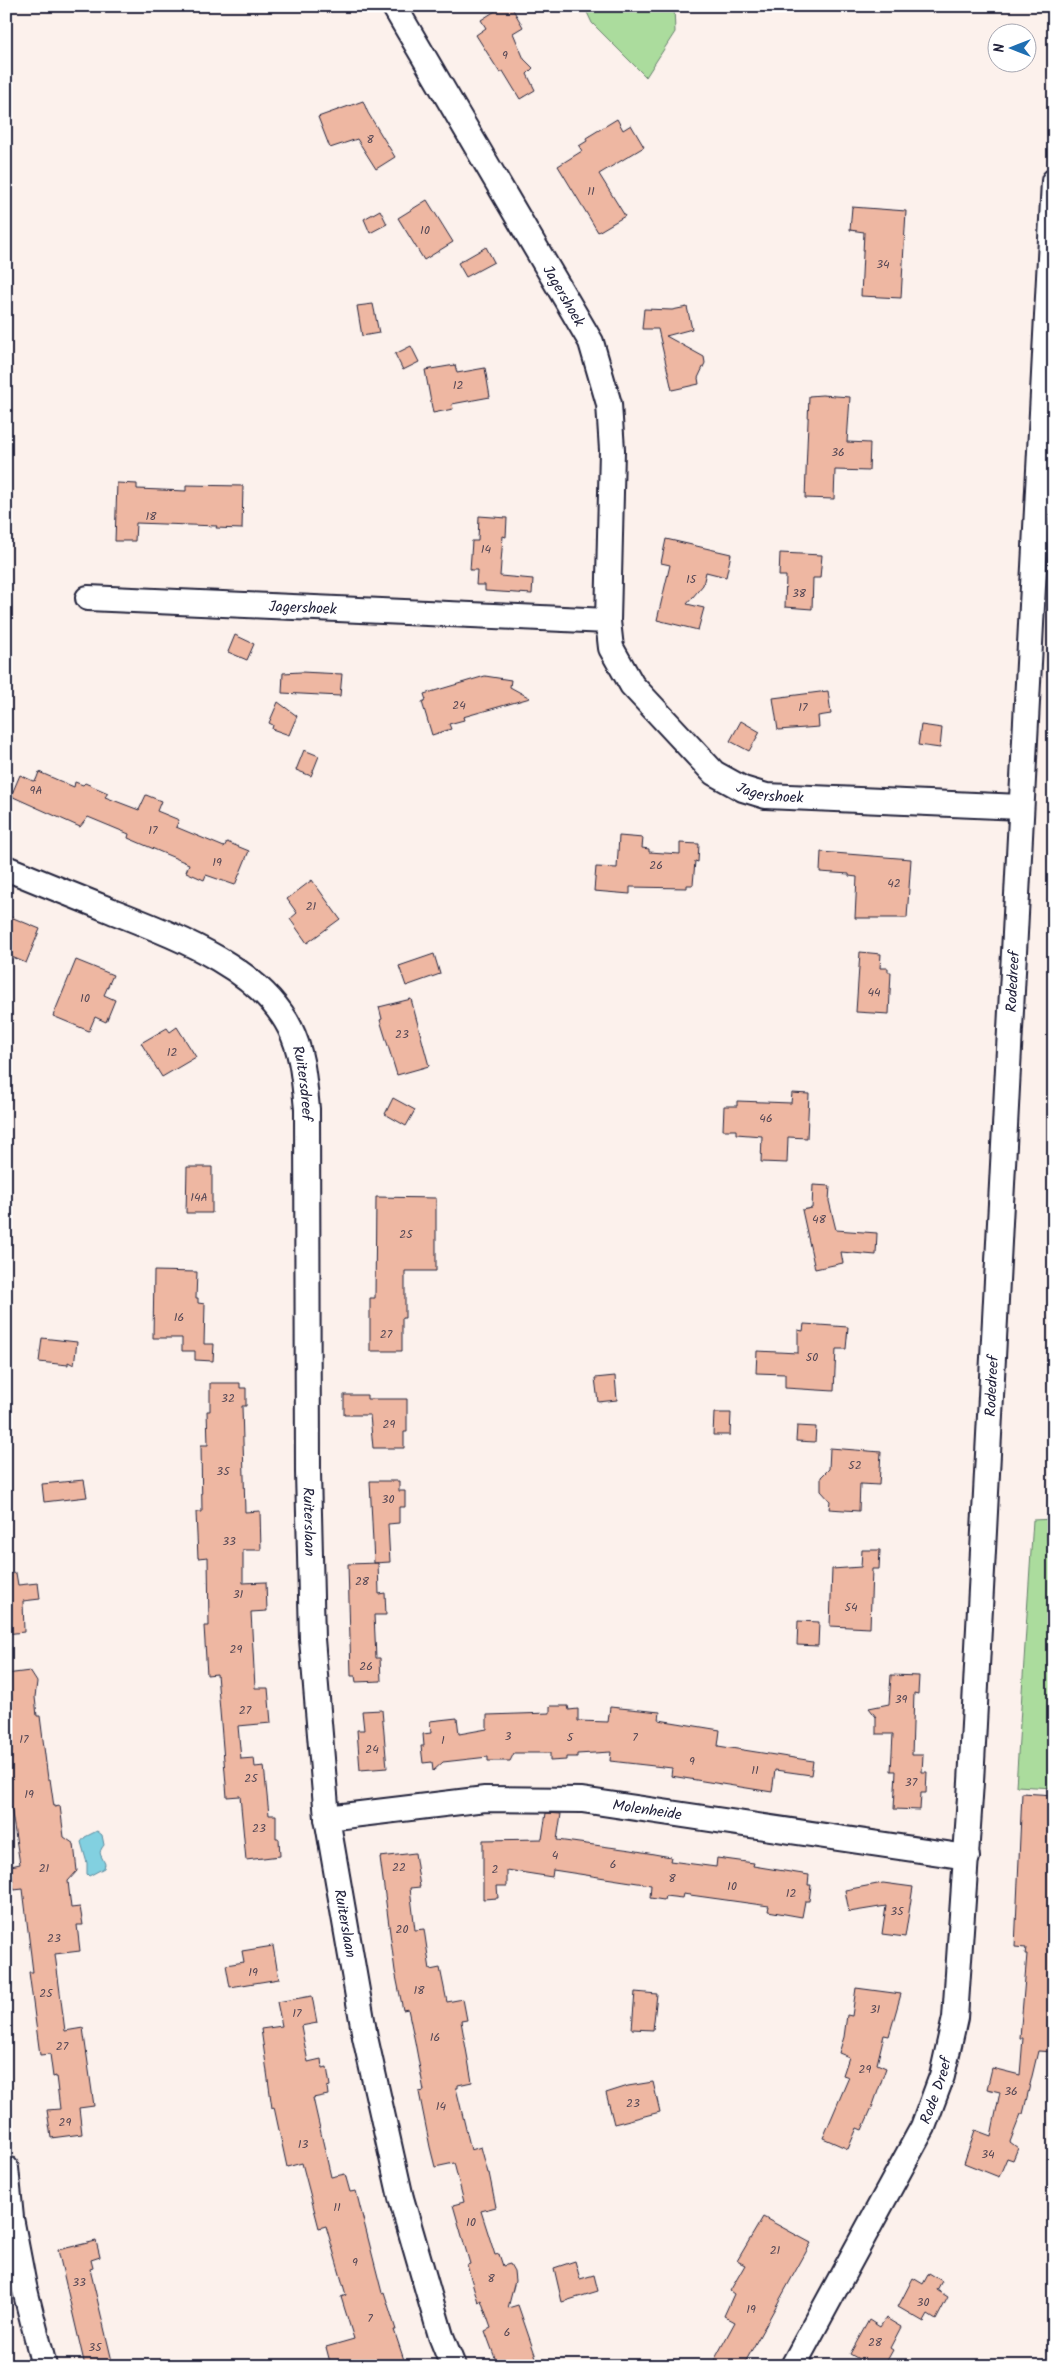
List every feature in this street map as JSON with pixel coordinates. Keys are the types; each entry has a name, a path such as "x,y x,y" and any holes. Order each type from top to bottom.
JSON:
{"street":[{"name":"Jagershoek","path":"394,6 591,342 610,404 612,450 608,621 612,648 632,685 714,773 743,789 766,796 1021,807"},
{"name":"Rodedreef","path":"971,1782 1054,180"},
{"name":"Jagershoek","path":"88,598 608,621"},
{"name":"Ruitersdreef","path":"6,868 195,944 235,970 267,997 290,1027 303,1061 306,1109 308,1472"},
{"name":"Ruiterslaan","path":"308,1472 312,1639 327,1818 365,2037 401,2198 442,2336 453,2366"},
{"name":"Rode Dreef","path":"793,2366 923,2127 942,2076 955,2018 971,1782"},
{"name":"Molenheide","path":"327,1818 485,1799 582,1800 967,1857"},
{"path":"6,2168 11,2218 22,2276 44,2366"}],"green space":[{"path":"584,6 674,6 675,32 646,77 592,23"},
{"path":"1054,1519 1054,1788 1016,1786 1033,1520"}],"water":[{"path":"97,1831 102,1835 104,1845 100,1852 105,1864 104,1868 89,1876 81,1842 85,1837"}],"building":[{"path":"503,6 511,6 523,27 513,33 524,59 533,68 527,74 535,90 520,99 503,71 500,73 476,35 486,28 481,20"},
{"path":"363,101 368,113 395,157 376,169 357,139 330,148 318,117"},
{"path":"617,119 623,130 631,125 644,147 599,174 625,216 598,232 558,166 582,151 579,146 587,141 586,138"},
{"path":"427,200 453,242 424,260 398,218"},
{"path":"852,207 906,211 901,298 861,296 864,232 850,230"},
{"path":"380,210 387,224 370,233 364,219"},
{"path":"486,247 494,262 466,277 458,263"},
{"path":"373,304 379,333 362,336 357,306"},
{"path":"687,307 692,329 666,336 704,357 705,363 698,378 699,384 672,390 658,329 642,329 644,309 672,310"},
{"path":"411,346 419,362 403,370 395,354"},
{"path":"455,365 457,373 485,368 490,397 452,404 453,409 433,413 425,370"},
{"path":"809,396 850,397 847,442 870,443 869,471 835,470 834,499 805,498"},
{"path":"117,483 137,484 137,489 186,491 186,485 243,486 242,529 216,528 217,526 136,523 135,541 115,541"},
{"path":"479,516 507,518 506,537 503,536 500,576 533,579 532,594 485,591 485,585 476,585 477,570 470,570 472,541 478,541"},
{"path":"666,539 731,554 726,577 706,572 703,585 687,604 704,608 698,630 657,620 670,565 661,563"},
{"path":"780,553 822,555 820,578 813,578 812,609 785,607 786,576 779,576"},
{"path":"235,635 254,644 247,660 228,652"},
{"path":"283,673 342,674 340,696 282,693"},
{"path":"485,676 511,680 510,687 530,698 463,717 464,720 449,724 451,729 432,735 422,702 426,700 424,694"},
{"path":"828,691 831,714 818,716 819,727 778,730 773,698"},
{"path":"278,702 297,716 289,735 272,729 273,725 269,723"},
{"path":"741,721 760,732 749,751 730,741"},
{"path":"921,725 942,728 940,748 918,745"},
{"path":"304,750 319,756 311,776 296,770"},
{"path":"39,772 74,787 75,782 83,785 85,783 108,793 105,797 139,810 146,795 161,801 157,811 179,820 176,827 224,847 227,842 249,851 235,885 206,875 204,880 186,872 189,864 128,838 129,834 88,817 80,827 11,796 20,775 33,781 36,780"},
{"path":"619,836 643,838 642,848 649,849 649,852 680,854 680,843 699,844 698,862 695,861 693,885 687,885 687,888 630,887 630,894 594,891 596,867 617,868"},
{"path":"821,852 911,859 907,918 855,918 857,877 849,876 849,874 820,872"},
{"path":"312,880 340,919 307,943 290,919 297,913 287,899"},
{"path":"6,915 40,929 26,963 7,955 11,945 6,943"},
{"path":"860,952 881,954 880,968 888,968 888,972 891,972 889,1014 856,1012"},
{"path":"434,954 440,974 406,986 399,966"},
{"path":"76,960 113,975 104,995 115,1000 106,1022 95,1017 89,1031 53,1016"},
{"path":"411,999 429,1066 397,1075 380,1020 382,1019 379,1007"},
{"path":"177,1027 196,1057 162,1077 141,1043 167,1028 170,1032"},
{"path":"792,1093 809,1094 807,1138 788,1137 787,1163 761,1162 762,1136 736,1134 736,1130 723,1130 724,1106 737,1106 737,1101 791,1103"},
{"path":"393,1098 415,1110 406,1126 385,1114"},
{"path":"187,1167 212,1167 212,1213 186,1213"},
{"path":"813,1185 830,1186 829,1201 836,1230 877,1233 876,1255 841,1252 843,1263 815,1269 802,1210 812,1208"},
{"path":"376,1197 436,1198 436,1271 405,1271 405,1318 402,1318 402,1351 370,1351 370,1298 375,1298"},
{"path":"154,1271 197,1272 196,1298 198,1298 198,1303 205,1304 204,1344 214,1344 213,1361 195,1360 195,1351 182,1351 182,1338 153,1338"},
{"path":"804,1324 848,1327 846,1349 836,1349 834,1391 785,1388 785,1374 756,1373 757,1351 798,1353 798,1330 803,1331"},
{"path":"42,1338 77,1342 74,1365 68,1362 68,1365 39,1362"},
{"path":"615,1376 617,1400 598,1402 595,1378"},
{"path":"210,1383 240,1383 240,1388 246,1388 246,1406 242,1406 245,1512 260,1511 261,1550 243,1550 243,1583 266,1582 267,1611 251,1612 255,1688 268,1688 271,1723 238,1726 241,1759 254,1758 255,1767 264,1766 269,1815 276,1815 276,1839 279,1839 280,1856 246,1860 240,1796 227,1797 217,1674 207,1675 204,1626 209,1626 208,1557 198,1558 196,1512 202,1512 201,1445 208,1445 207,1411 210,1411"},
{"path":"344,1395 367,1395 367,1399 407,1399 407,1432 404,1432 404,1448 373,1448 370,1415 344,1415"},
{"path":"714,1413 731,1413 730,1435 713,1435"},
{"path":"797,1426 816,1427 815,1442 796,1441"},
{"path":"830,1448 881,1452 879,1485 860,1484 859,1511 829,1509 830,1501 821,1491 821,1477 829,1469"},
{"path":"84,1480 87,1497 44,1502 42,1484"},
{"path":"370,1481 399,1481 399,1491 405,1491 405,1507 399,1507 399,1523 388,1524 390,1562 374,1563"},
{"path":"862,1550 880,1550 879,1569 872,1569 870,1628 830,1626 832,1569 861,1567"},
{"path":"378,1563 379,1594 385,1593 386,1615 374,1615 376,1658 380,1658 381,1681 356,1682 355,1676 351,1676 348,1564"},
{"path":"16,1573 18,1585 38,1583 40,1599 23,1601 24,1632 6,1634 6,1574"},
{"path":"798,1621 819,1622 818,1646 797,1645"},
{"path":"30,1671 37,1682 35,1697 37,1716 40,1716 48,1779 50,1779 54,1807 60,1806 64,1837 74,1844 77,1871 68,1881 71,1908 80,1907 83,1925 77,1925 80,1951 55,1954 65,2031 83,2028 94,2106 79,2108 82,2134 51,2138 47,2110 60,2109 56,2076 53,2077 50,2054 40,2055 29,1972 33,1972 23,1889 14,1890 11,1866 20,1864 11,1807 6,1808 6,1674"},
{"path":"891,1675 919,1676 918,1694 914,1693 912,1755 923,1755 922,1772 927,1772 926,1793 921,1793 920,1810 894,1809 896,1771 891,1771 893,1734 876,1734 876,1717 869,1708 889,1704"},
{"path":"550,1706 568,1706 569,1710 578,1709 578,1721 608,1722 610,1707 660,1712 659,1720 720,1730 718,1746 813,1761 811,1775 775,1770 772,1792 671,1776 672,1768 610,1761 611,1752 577,1754 577,1757 566,1757 566,1760 550,1761 550,1753 514,1753 510,1761 488,1761 488,1757 443,1762 433,1771 432,1762 423,1763 421,1746 424,1746 423,1734 431,1733 430,1721 457,1718 459,1734 487,1729 487,1715 550,1713"},
{"path":"382,1710 387,1768 360,1770 357,1730 364,1730 362,1711"},
{"path":"1022,1793 1054,1795 1054,2052 1038,2051 1023,2114 1021,2114 1010,2142 1018,2148 1013,2160 1007,2158 999,2177 964,2163 975,2130 991,2136 1000,2092 987,2089 992,2068 1020,2075 1023,2038 1020,2038 1027,1954 1025,1954 1026,1948 1015,1947"},
{"path":"546,1813 561,1814 557,1840 671,1857 670,1861 716,1867 717,1858 754,1863 753,1866 809,1875 808,1885 811,1885 809,1901 805,1901 802,1917 768,1911 769,1906 683,1894 682,1898 665,1896 664,1900 650,1898 651,1885 553,1870 552,1877 507,1870 507,1886 497,1886 498,1898 483,1899 483,1840 542,1839"},
{"path":"415,1853 420,1887 410,1888 415,1930 424,1929 430,1970 440,1968 447,2002 463,1999 467,2020 461,2021 472,2082 458,2085 458,2088 456,2088 471,2150 481,2147 496,2207 481,2211 495,2255 499,2254 503,2266 510,2264 514,2271 515,2281 508,2308 518,2305 539,2366 498,2366 485,2331 491,2328 481,2300 478,2302 467,2265 470,2264 453,2205 464,2202 454,2163 435,2167 430,2147 419,2092 424,2091 415,2042 408,2009 403,2010 395,1971 380,1857"},
{"path":"883,1883 913,1887 905,1937 882,1934 886,1906 849,1912 845,1890"},
{"path":"273,1946 279,1979 230,1987 226,1965 244,1962 242,1951"},
{"path":"856,1988 901,1994 889,2036 884,2035 877,2064 886,2068 862,2130 857,2128 848,2149 823,2138 849,2077 843,2075 849,2057 839,2053 844,2037 847,2015 852,2016"},
{"path":"635,1992 657,1994 653,2030 632,2029"},
{"path":"312,1996 317,2023 301,2026 308,2062 321,2059 322,2068 327,2067 330,2086 327,2087 328,2095 313,2098 331,2177 345,2174 350,2192 356,2191 382,2293 384,2292 406,2366 331,2366 326,2347 354,2339 341,2297 346,2295 326,2226 319,2228 302,2163 287,2167 274,2107 272,2108 261,2029 282,2026 277,2002"},
{"path":"653,2082 660,2112 614,2124 606,2093 628,2086"},
{"path":"763,2217 811,2243 743,2366 711,2366 735,2322 724,2316 734,2294 730,2291 745,2265 737,2261"},
{"path":"96,2241 100,2257 91,2260 93,2268 90,2269 112,2361 85,2366 58,2250"},
{"path":"575,2261 580,2279 594,2275 598,2291 562,2302 554,2268"},
{"path":"929,2273 942,2281 937,2290 948,2297 936,2320 928,2315 924,2322 898,2307 913,2278 923,2284"},
{"path":"886,2318 901,2327 890,2348 893,2350 884,2366 871,2366 850,2354 869,2320 880,2327"}]}
